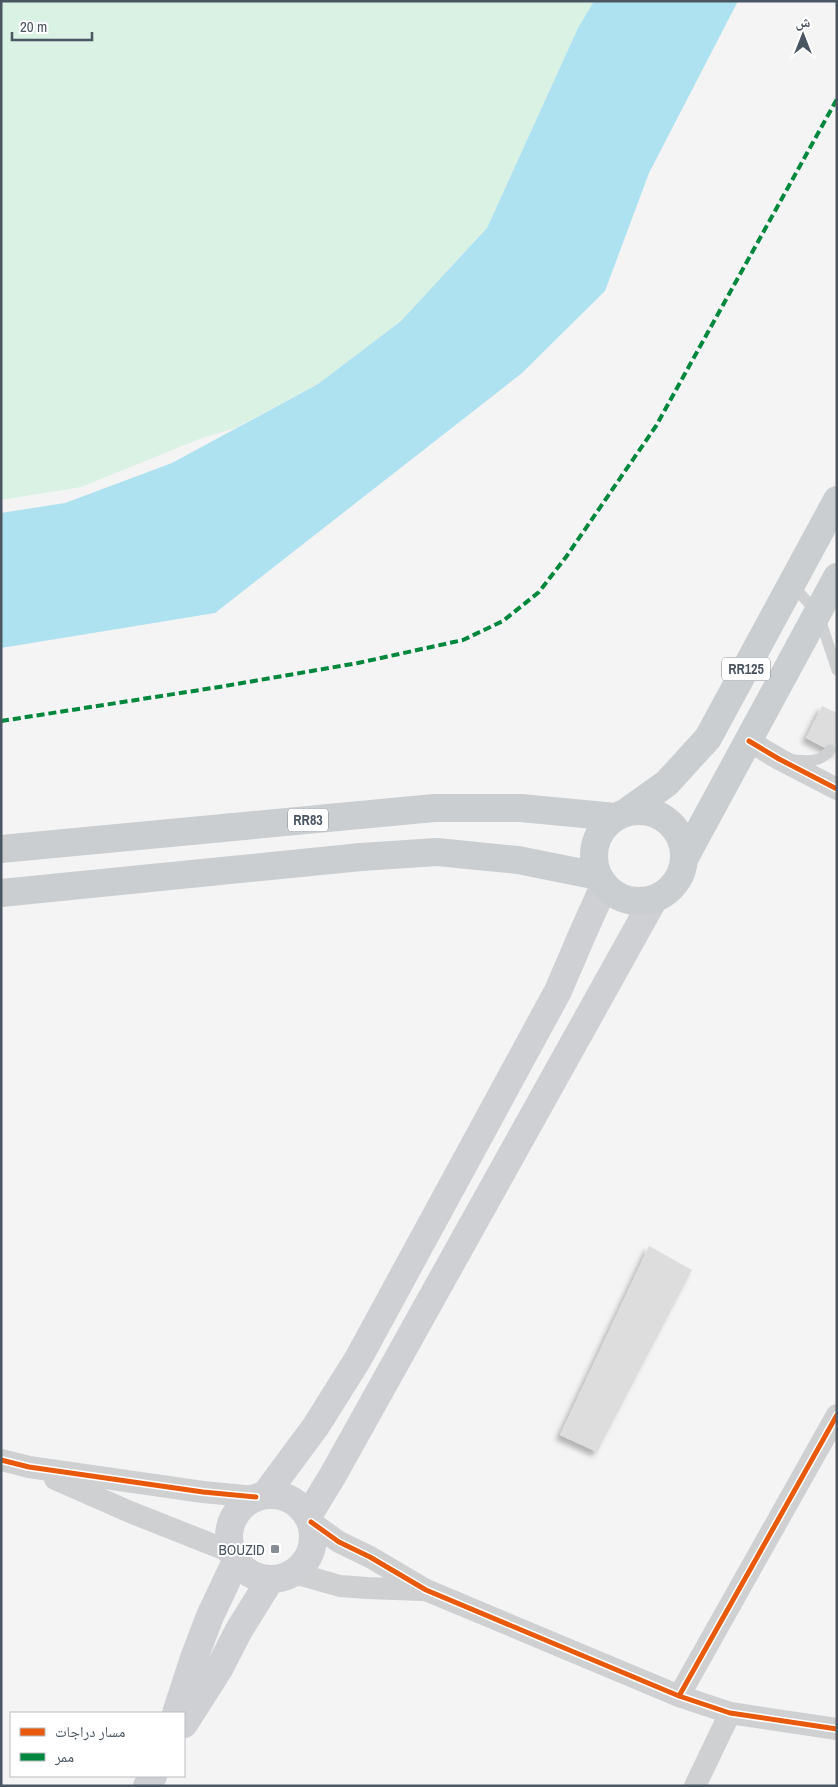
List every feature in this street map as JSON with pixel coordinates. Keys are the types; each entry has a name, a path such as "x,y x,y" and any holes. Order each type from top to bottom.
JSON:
{"main road":[{"name":"RR125","path":"620,815 666,783 708,738 837,500"},
{"name":"RR125","path":"684,859 837,577"},
{"name":"RR83","path":"1,849 434,808 521,808 620,815"},
{"path":"642,811 659,816 673,826 682,842 684,859 680,876 669,890 654,899 636,901 619,897 601,881 594,863 594,850 597,838 605,826 620,815 642,811"},
{"path":"1,893 361,857 437,852 518,860 601,881"},
{"path":"282,1576 253,1576 233,1556 228,1536 232,1520 242,1506 261,1496 316,1426 358,1359 558,991 582,935 601,881"},
{"path":"310,1519 654,899"},
{"path":"185,1722 219,1669 239,1630 282,1576 305,1563 312,1550 314,1536 310,1519 300,1506 290,1499 278,1495 261,1496"},
{"path":"176,1712 206,1624 233,1556"}],"street":[{"path":"749,741 837,789"},
{"path":"679,1696 837,1415"},
{"path":"1,1460 29,1467 203,1492 261,1496"},
{"path":"29,1467 233,1556"},
{"path":"310,1519 339,1542 370,1557 426,1590 679,1696 730,1713 837,1729"},
{"path":"282,1576 340,1586 426,1590"},
{"path":"695,1786 730,1713"}],"lane":[{"path":"792,584 818,613 837,670"},
{"path":"779,759 812,762 825,756 830,750"}],"green space":[{"path":"1,1 594,1 578,28 487,228 401,321 318,384 235,428 202,438 81,487 1,500"}],"water":[{"path":"594,1 738,1 649,173 605,291 522,373 215,613 1,648 1,513 65,503 172,463 318,384 401,321 487,228 578,28"}],"building":[{"path":"822,706 837,713 837,754 806,738"},
{"path":"649,1246 692,1270 597,1452 560,1435"}],"marked path":[{"path":"1,721 358,663 463,640 503,621 539,592 566,557 656,426 837,99"}],"cycle path":[{"path":"749,741 837,789"},
{"path":"679,1696 837,1415"},
{"path":"1,1460 29,1467 203,1492 256,1497"},
{"path":"311,1522 339,1542 370,1557 426,1590 679,1696 730,1713 837,1729"}],"place":[{"name":"BOUZID","path":"275,1549"}]}
